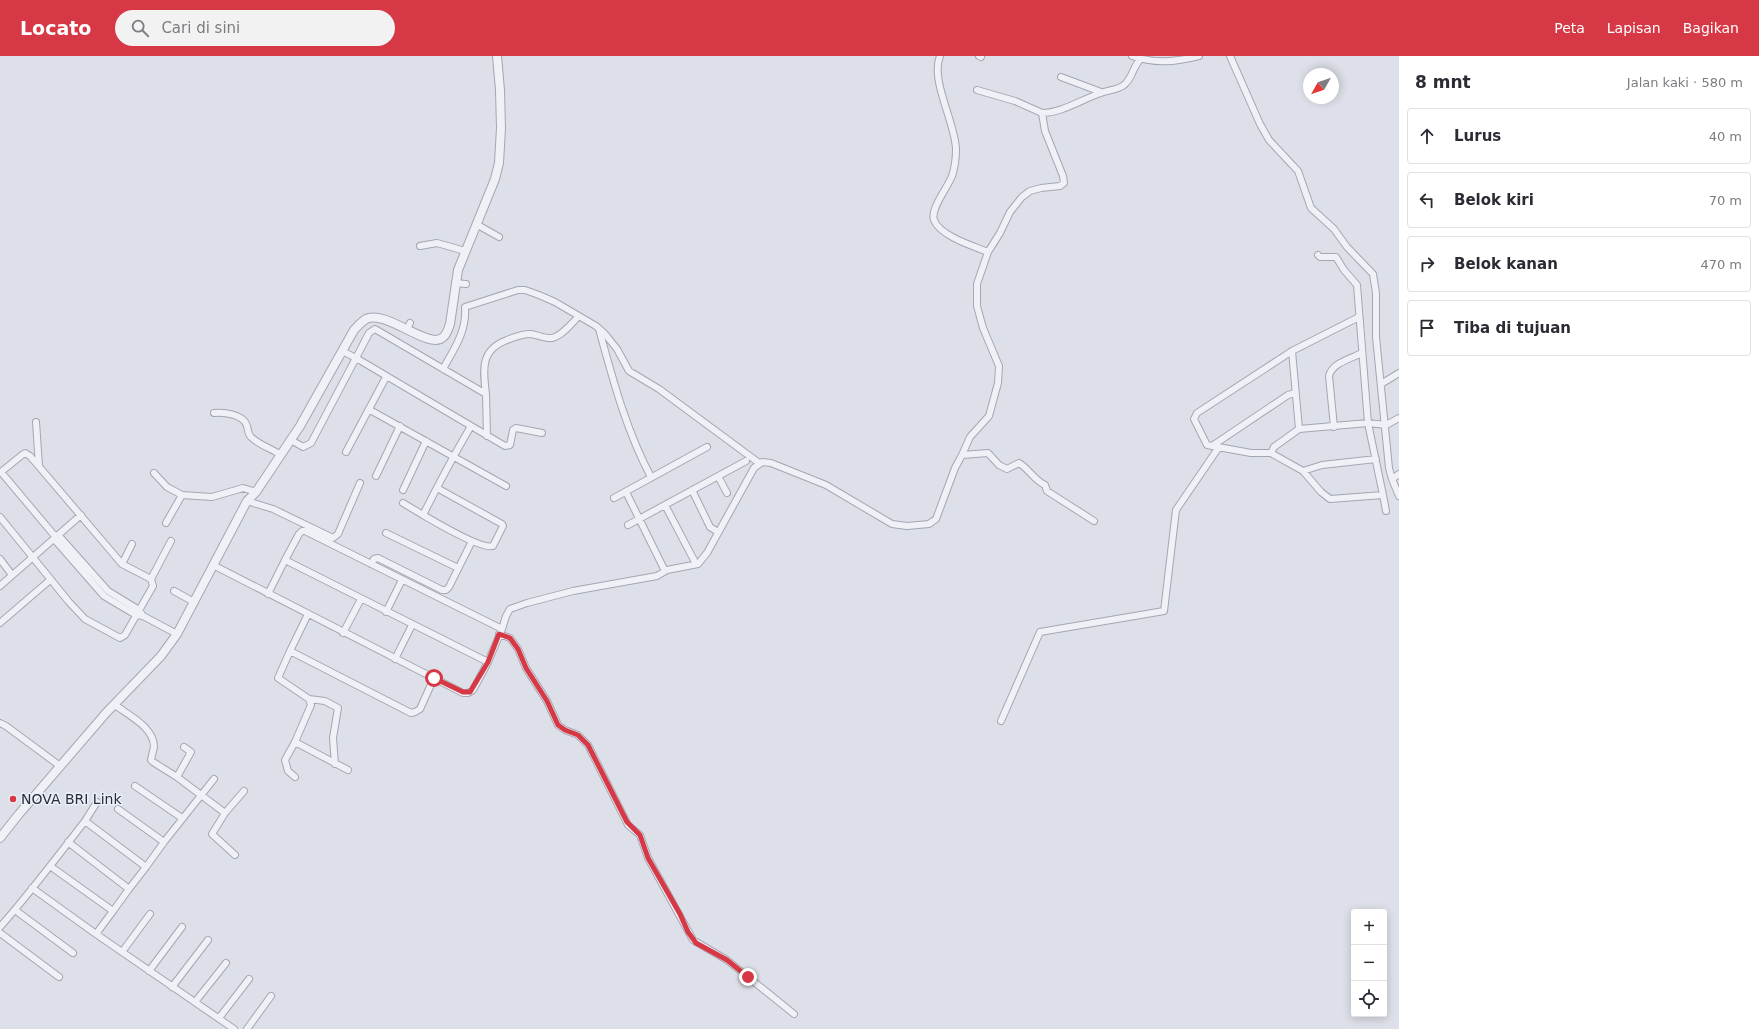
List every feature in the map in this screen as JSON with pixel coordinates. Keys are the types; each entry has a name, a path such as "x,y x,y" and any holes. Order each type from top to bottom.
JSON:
{"street":[{"path":"0,838 60,766 161,656 178,634 247,501 256,492 300,426 354,330 366,319 377,318 408,326 424,337 440,339 447,333 450,324 455,283 465,252 495,179 500,163 500,90 497,56"},
{"path":"940,56 938,67 939,82 956,142 956,154 952,178 933,212 933,219 944,233 988,252"},
{"path":"1132,56 1165,62 1199,56"},
{"path":"1230,56 1260,124 1269,140 1298,170 1312,208 1334,229 1347,247 1367,266 1373,274 1376,293 1376,337 1392,479 1399,496"},
{"path":"977,90 1015,101 1042,113 1053,112 1101,92 1125,84 1137,64 1142,59"},
{"path":"1061,77 1101,92"},
{"path":"213,565 343,633 463,692 468,693 473,690 488,662 510,609 573,591 657,576 673,568 696,564 706,553 754,468 759,463 771,463 826,485 892,524 907,526 929,524 936,519 970,436 989,416 998,383 999,366 983,328 977,306 977,284 988,252 1000,233 1010,212 1022,197 1030,191 1041,188 1055,188 1064,184 1063,176 1045,131 1042,113"},
{"path":"476,224 499,237"},
{"path":"420,246 437,243 465,252"},
{"path":"1318,255 1320,257 1336,257 1344,270 1357,284 1362,353 1373,424 1376,459 1386,511"},
{"path":"455,283 466,284"},
{"path":"452,307 465,307 509,292 525,290 555,302 599,329 610,339 629,371 659,389 759,463"},
{"path":"443,369 460,340 465,325 465,307"},
{"path":"487,436 484,372 485,362 493,348 500,343 529,334 545,338 557,336 578,317"},
{"path":"1359,317 1292,351 1197,413 1194,419 1207,445 1251,453 1271,453 1303,471 1321,492 1330,499 1382,495"},
{"path":"291,440 303,447 311,443 369,333 375,329 486,394"},
{"path":"599,329 625,418 638,452 652,477"},
{"path":"342,351 487,436 507,446 510,445 513,430 516,428 542,433"},
{"path":"1292,351 1299,429"},
{"path":"1334,426 1328,376 1330,370 1336,365 1362,353"},
{"path":"1381,384 1399,373"},
{"path":"346,452 370,410 386,377"},
{"path":"1212,446 1288,395 1295,393"},
{"path":"370,410 506,486"},
{"path":"214,412 228,413 241,419 246,423 251,438 281,455"},
{"path":"1271,453 1274,447 1299,429 1373,424 1386,425 1399,418"},
{"path":"36,422 39,466"},
{"path":"376,476 400,426"},
{"path":"423,515 453,456 471,426"},
{"path":"403,490 426,441"},
{"path":"614,498 707,447"},
{"path":"1001,721 1040,632 1164,611 1176,510 1219,447"},
{"path":"151,578 122,564 30,456 25,453 0,472 106,593 143,616 178,634"},
{"path":"962,455 988,453 999,465 1008,469 1019,463 1029,471 1037,481 1045,485 1046,490 1094,521"},
{"path":"1303,471 1322,465 1376,459"},
{"path":"628,525 746,461"},
{"path":"154,473 167,487 182,496 212,497 243,488 256,492"},
{"path":"1392,479 1399,474"},
{"path":"718,476 727,493"},
{"path":"247,501 273,509 333,538 338,534 360,483"},
{"path":"403,503 472,541 488,547 493,546 503,525 437,488"},
{"path":"692,490 710,527 718,532"},
{"path":"626,492 665,571"},
{"path":"166,523 182,496"},
{"path":"665,504 696,564"},
{"path":"0,586 81,515"},
{"path":"0,517 50,580 85,619 120,638 125,635 153,586 151,578 170,541"},
{"path":"268,594 298,534 303,531 501,631 510,638 518,649 526,668 547,701 558,725 565,730 578,735 588,745 627,822 640,835 648,858 693,940 727,960 794,1014"},
{"path":"386,533 458,568"},
{"path":"371,564 374,559 378,558 442,590 446,590 449,588 472,541"},
{"path":"122,564 132,544"},
{"path":"0,559 12,575"},
{"path":"285,560 488,662"},
{"path":"0,623 50,580"},
{"path":"386,612 402,580"},
{"path":"174,591 194,602"},
{"path":"343,633 361,599"},
{"path":"308,614 278,676 278,679 309,699 324,701 338,708 333,738 335,764"},
{"path":"395,659 412,625"},
{"path":"290,651 411,712 415,712 420,709 434,678"},
{"path":"295,777 288,771 285,760 310,710 311,705 309,699"},
{"path":"115,705 138,721 148,731 154,746 151,760 153,762 177,777 226,813"},
{"path":"0,723 60,766"},
{"path":"295,742 348,770"},
{"path":"177,777 191,752 184,747"},
{"path":"96,934 200,794 214,779"},
{"path":"135,786 182,818"},
{"path":"235,856 212,834 226,813 244,791"},
{"path":"0,927 50,866 97,802"},
{"path":"118,809 164,842"},
{"path":"84,821 146,867"},
{"path":"68,842 129,889"},
{"path":"50,866 113,911"},
{"path":"32,888 234,1029"},
{"path":"15,910 73,953"},
{"path":"122,952 150,914"},
{"path":"149,971 182,927"},
{"path":"0,933 58,977"},
{"path":"172,987 208,940"},
{"path":"195,1002 226,963"},
{"path":"219,1018 249,979"},
{"path":"247,1029 271,996"}],"place":[{"name":"NOVA BRI Link","path":"13,799"}],"route":[{"path":"434,678 463,692 470,692 473,690 488,662 499,634 510,638 514,642 526,668 551,708 558,725 565,730 575,733 583,738 596,758 627,822 630,827 638,831 648,858 693,940 716,955 727,960 748,977"}]}
